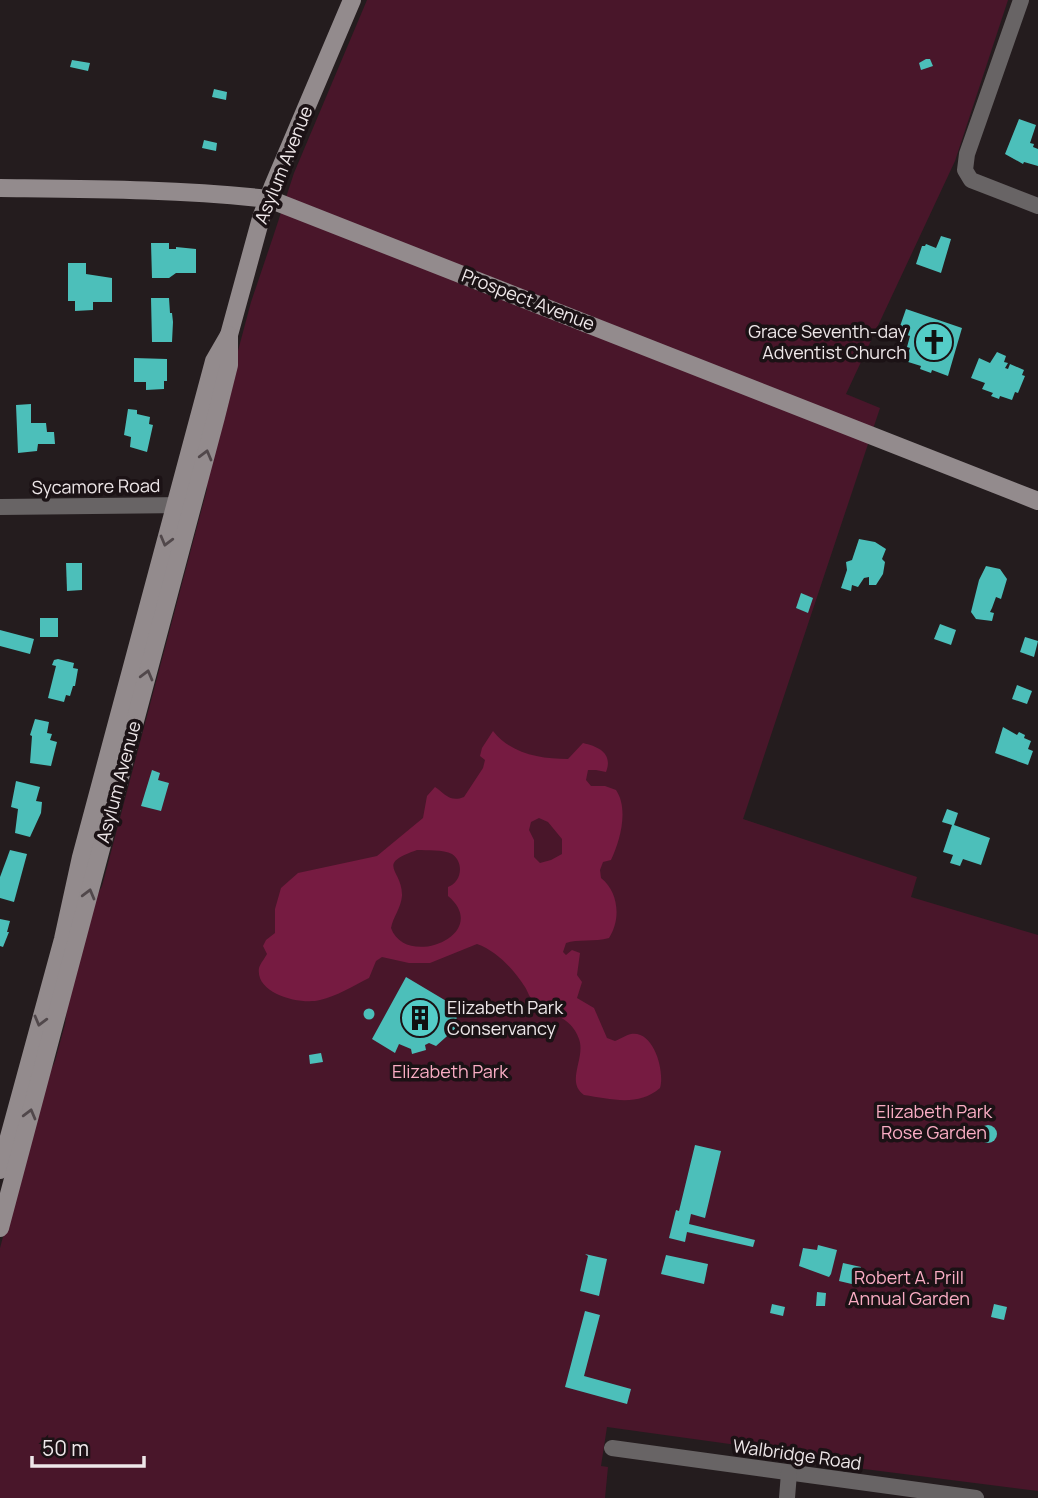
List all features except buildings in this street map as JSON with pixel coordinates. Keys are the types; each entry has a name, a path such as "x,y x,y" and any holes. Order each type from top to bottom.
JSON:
{"main road":[{"name":"Asylum Avenue","path":"0,1228 5,1163 63,939 81,857 184,505 214,361 229,335 268,199 352,0"},
{"name":"Prospect Avenue","path":"0,188 125,189 268,199 1038,500"}],"street":[{"path":"1021,0 967,154 965,170 971,180 1038,206"},
{"name":"Sycamore Road","path":"0,507 184,505"},
{"name":"Walbridge Road","path":"612,1448 976,1498"},
{"path":"787,1498 789,1474"}],"green space":[{"name":"Elizabeth Park","path":"367,0 1008,0 955,161 846,394 880,408 743,819 917,877 911,897 1038,935 1038,1491 809,1462 809,1455 607,1427 601,1466 608,1467 605,1498 0,1498 0,1248 43,1088 55,1061 65,1024 71,982 93,903 102,886 207,489 207,467 251,302 294,173"}],"shaded area":[{"path":"493,731 508,745 527,754 568,759 583,743 600,749 608,760 606,772 588,770 586,780 591,786 605,786 616,790 622,806 622,825 617,844 611,860 603,862 600,870 601,878 615,898 615,923 609,938 566,943 563,952 566,955 572,950 580,953 577,975 582,982 577,998 594,1008 607,1038 615,1041 629,1035 639,1035 652,1045 659,1063 661,1081 660,1088 652,1094 633,1100 584,1095 576,1083 580,1046 571,1025 540,1006 504,962 477,944 430,963 409,963 382,957 376,961 369,978 320,1000 302,1001 281,996 264,985 260,977 259,968 267,954 263,946 275,933 275,909 281,888 298,873 377,856 423,818 427,796 435,787 451,798 464,797 483,768 485,760 480,756","holes":["539,818 548,822 562,839 562,854 540,863 534,857 534,840 529,830 531,822","417,850 448,852 456,858 460,867 456,881 448,887 448,896 459,910 460,923 454,934 442,942 427,946 413,946 400,940 391,928 402,896 394,864 404,855"]}],"place":[{"name":"Grace Seventh-day Adventist Church","path":"934,342"},
{"name":"Elizabeth Park Conservancy","path":"420,1018"}],"park label":[{"name":"Elizabeth Park Rose Garden","path":"934,1122"},
{"name":"Robert A. Prill Annual Garden","path":"909,1288"}]}
